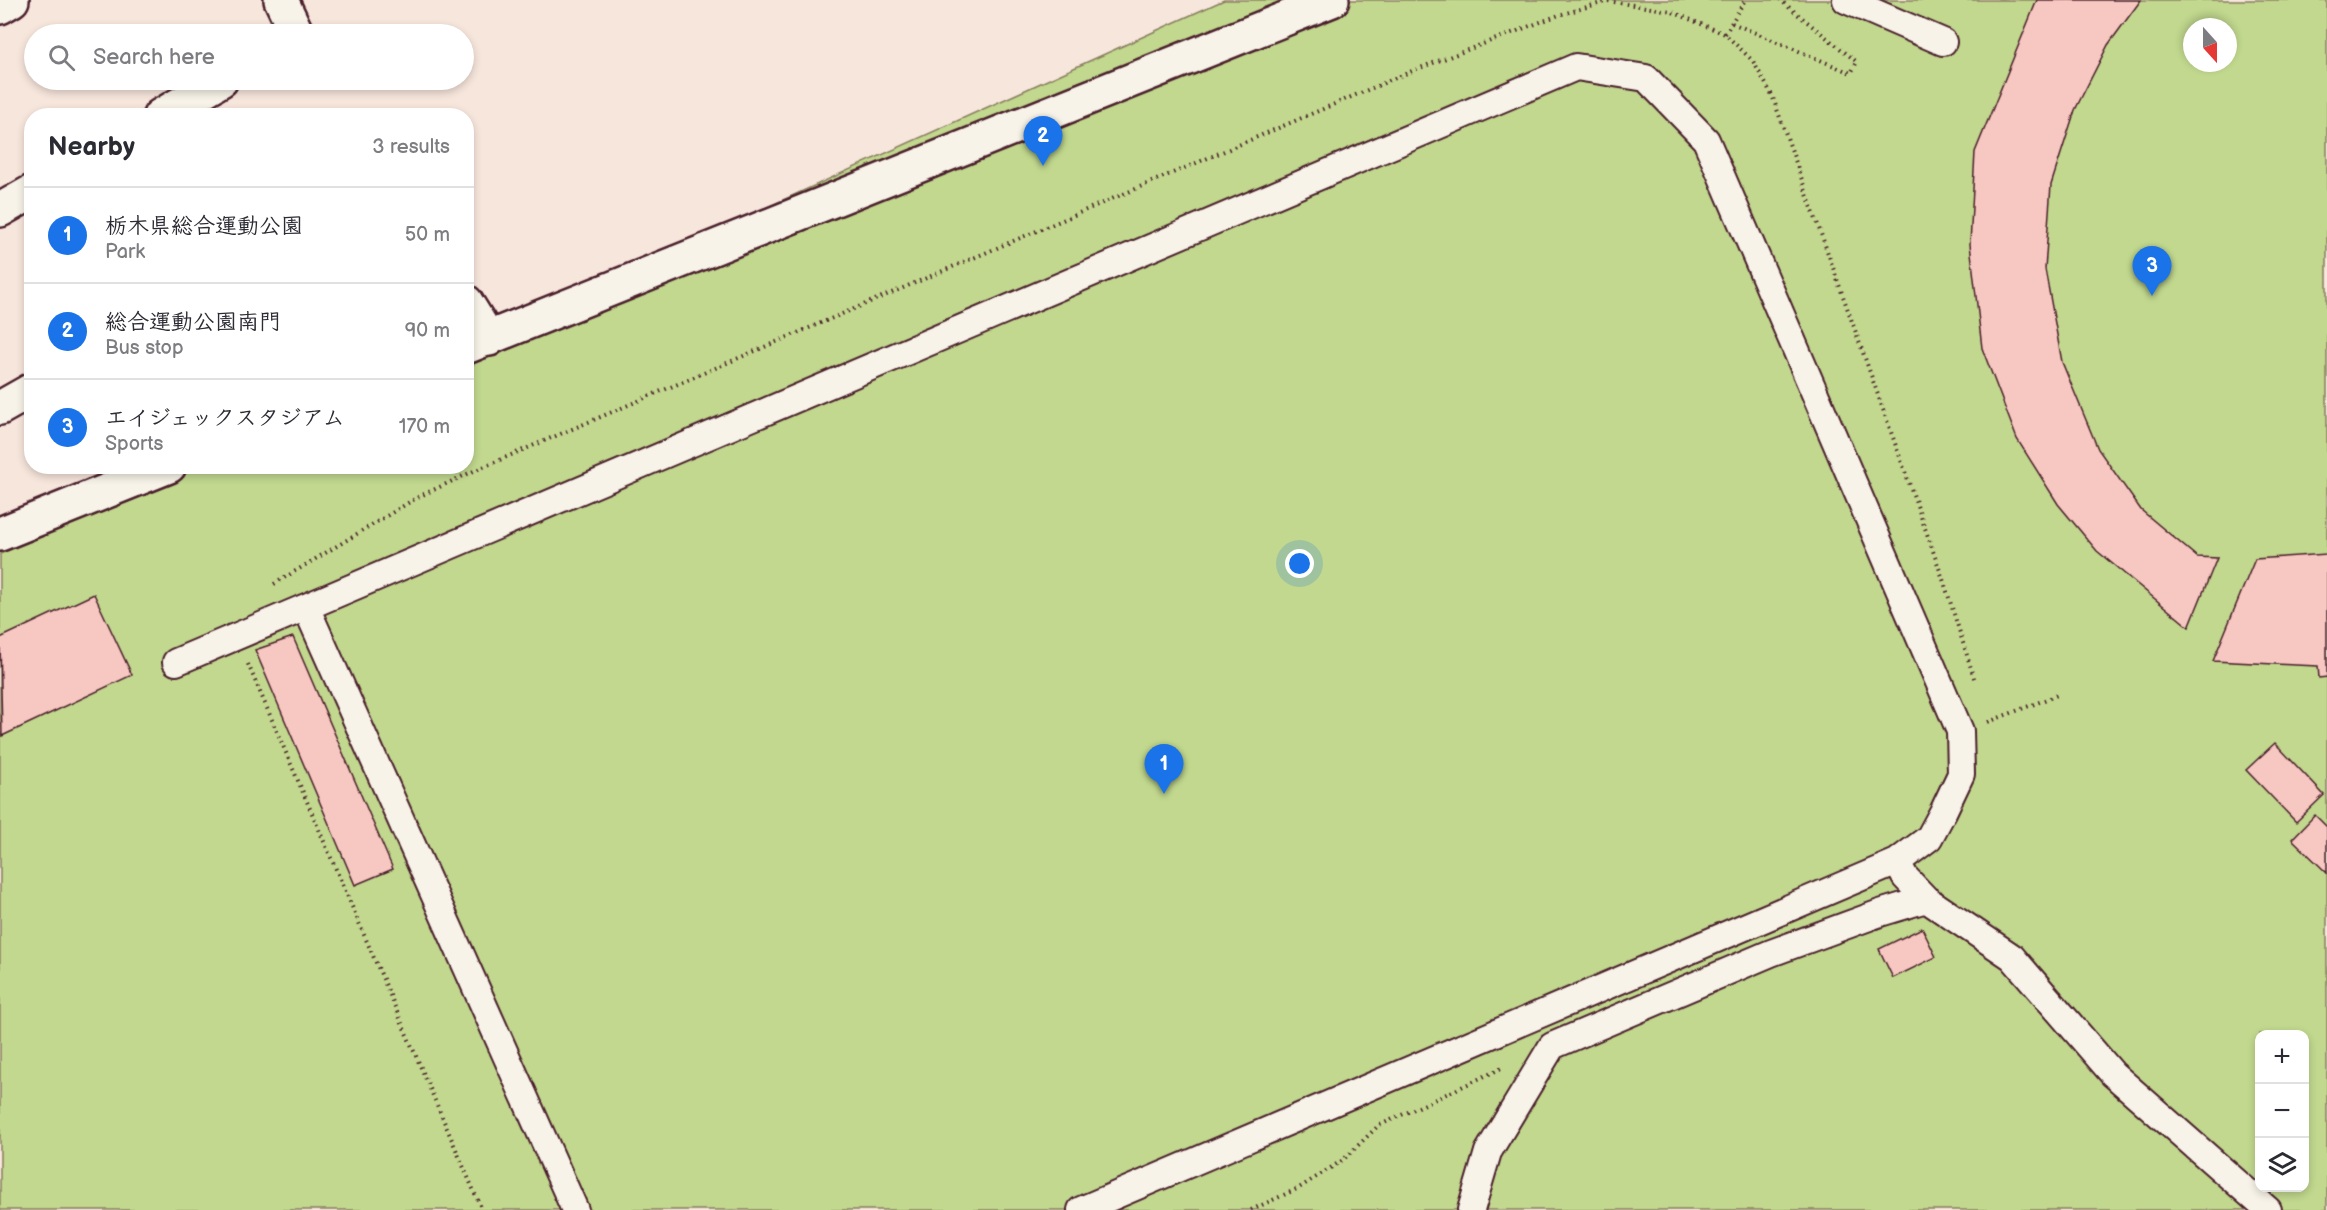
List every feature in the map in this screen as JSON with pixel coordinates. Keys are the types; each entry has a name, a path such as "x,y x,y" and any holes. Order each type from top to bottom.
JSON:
{"street":[{"path":"0,7 12,0"},
{"path":"281,0 292,24"},
{"path":"478,343 1332,0"},
{"path":"1846,0 1943,42"},
{"path":"176,662 1576,67 1646,78 1706,140 1960,731 1961,774 1943,812 1929,838 1897,862 1081,1210"},
{"path":"174,108 204,90"},
{"path":"0,210 24,196"},
{"path":"0,408 24,394"},
{"path":"0,534 149,474"},
{"path":"306,607 575,1210"},
{"path":"1897,862 1905,877 1926,900 2012,957 2113,1074 2268,1210"},
{"path":"1471,1210 1488,1152 1552,1046 1772,952 1880,913 1926,900"}],"path":[{"path":"1725,34 1745,0"},
{"path":"1732,23 1851,74 1857,62 1780,0"},
{"path":"474,471 1412,71 1558,15 1608,1 1670,11 1725,34 1752,62 1772,95 1944,582 1978,690"},
{"path":"271,586 418,497 467,474"},
{"path":"236,635 482,1210"},
{"path":"1960,731 2060,694"},
{"path":"1985,712 1990,729"},
{"path":"1251,1210 1299,1188 1343,1160 1378,1126 1552,1046"}],"green space":[{"path":"1224,0 2327,0 2327,1210 0,1210 0,554 178,474 474,474 474,340"}],"building":[{"path":"2037,0 2141,0 2108,45 2075,110 2051,185 2045,269 2062,362 2098,449 2141,510 2197,557 2217,558 2189,627 2097,551 2058,504 2017,439 1982,348 1970,244 1975,152"},
{"path":"2327,554 2327,677 2319,678 2318,666 2213,661 2255,559"},
{"path":"94,594 132,675 2,736 0,638"},
{"path":"293,637 393,869 355,885 255,650"},
{"path":"2275,743 2324,795 2296,822 2246,770"},
{"path":"2315,815 2327,827 2327,873 2292,839"},
{"path":"1922,928 1936,957 1893,978 1879,949"}],"place":[{"name":"総合運動公園南門","path":"1043,166"},
{"name":"エイジェックスタジアム","path":"2152,296"},
{"name":"栃木県総合運動公園","path":"1164,794"}]}
